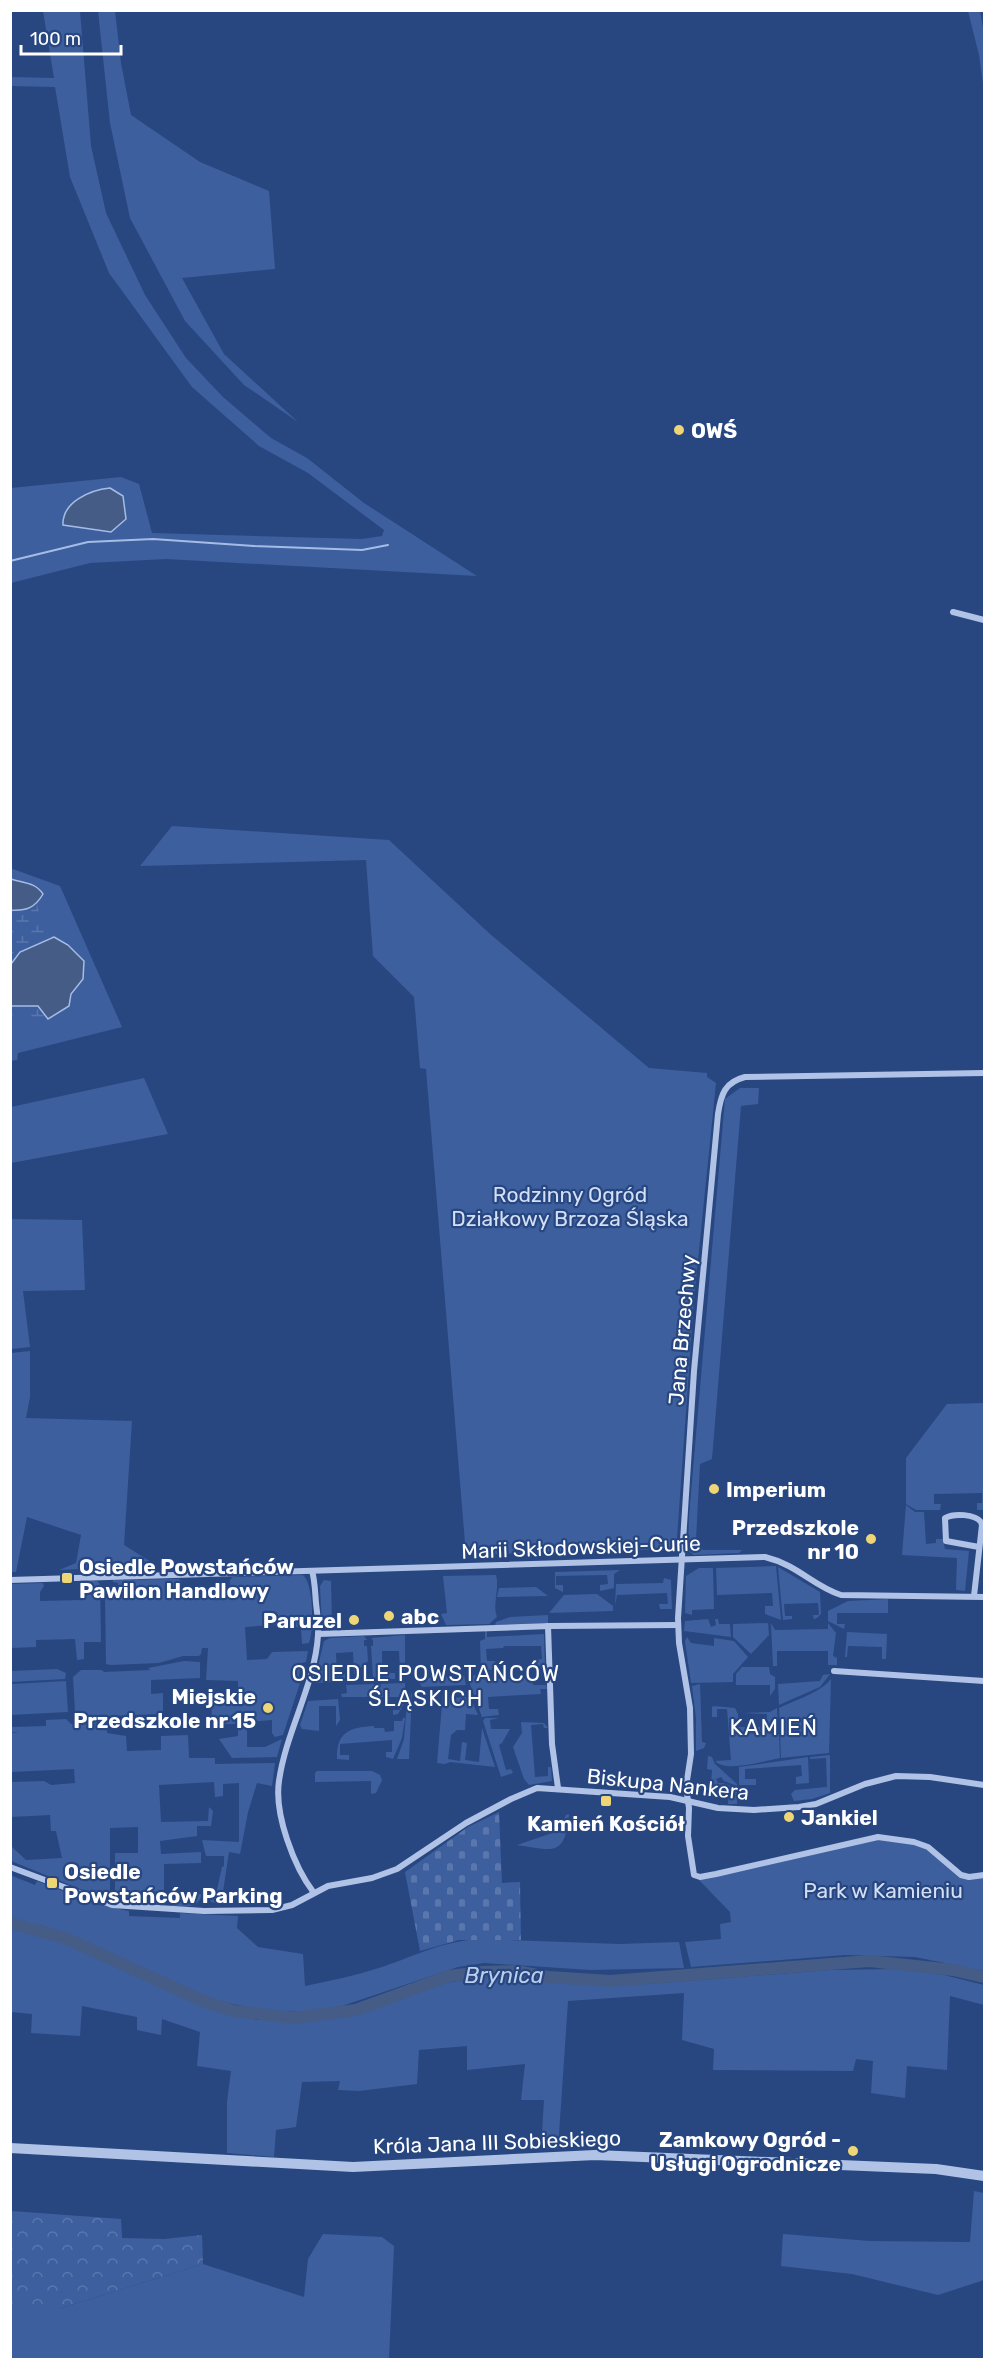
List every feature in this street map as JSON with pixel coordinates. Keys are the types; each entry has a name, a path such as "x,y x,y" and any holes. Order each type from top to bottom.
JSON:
{"street":[{"path":"953,612 984,620"},
{"name":"Jana Brzechwy","path":"984,1073 746,1077 729,1083 724,1090 718,1114 700,1306 677,1625 690,1708 691,1754 686,1787 688,1836 694,1875 697,1877 878,1837 914,1842 928,1847 961,1875 969,1877 984,1875"},
{"path":"975,1596 982,1525 980,1518 951,1515 945,1518 946,1541 979,1547"},
{"name":"Marii Skłodowskiej-Curie","path":"10,1580 765,1557 790,1565 826,1589 841,1595 984,1597"},
{"path":"312,1571 318,1634 312,1665 281,1769 278,1790 280,1810 291,1850 304,1879 314,1893"},
{"path":"318,1634 548,1626 677,1625"},
{"name":"Biskupa Nankera","path":"548,1626 552,1744 558,1788"},
{"path":"834,1671 984,1681"},
{"name":"Biskupa Nankera","path":"10,1866 112,1905 204,1911 272,1910 292,1905 328,1886 372,1878 389,1872 404,1865 466,1823 537,1788 670,1797 728,1809 799,1807 824,1801 865,1784 896,1776 930,1777 984,1785"},
{"name":"Króla Jana III Sobieskiego","path":"10,2148 353,2167 595,2155 936,2169 984,2176"}],"green space":[{"path":"43,11 80,11 91,146 106,213 145,295 186,358 223,397 271,438 307,458 364,503 477,576 166,559 90,563 11,583 11,488 121,477 139,484 152,533 362,539 382,536 384,530 308,473 259,446 192,387 109,273 70,177 55,87 11,86 10,77 54,78"},
{"path":"98,11 115,11 121,63 131,115 200,162 269,191 275,269 182,278 224,354 298,422 244,385 185,321 130,218 110,123"},
{"path":"968,11 980,11 984,34 984,91 979,55"},
{"name":"Rodzinny Ogród Działkowy Brzoza Śląska","path":"172,826 389,840 490,934 649,1068 707,1073 707,1077 716,1083 694,1299 677,1538 672,1549 466,1555 426,1069 420,1068 414,997 373,956 366,860 140,866"},
{"path":"10,868 60,886 122,1027 18,1053 17,1060 11,1061"},
{"path":"37,904 42,927 54,937 20,952 11,965 11,910 26,910"},
{"path":"10,1006 38,1006 48,1019 11,1015"},
{"path":"144,1078 168,1134 11,1163 11,1107"},
{"path":"740,1088 759,1088 758,1104 741,1106 712,1459 700,1464 696,1540 703,1550 742,1550 739,1553 694,1555 688,1551 689,1516 725,1099"},
{"path":"11,1219 82,1220 85,1290 23,1291 30,1347 11,1349"},
{"path":"30,1351 30,1397 26,1418 132,1421 124,1545 156,1565 59,1570 76,1563 81,1535 27,1517 16,1572 11,1572 11,1353"},
{"path":"984,1403 984,1510 977,1510 977,1503 982,1503 982,1493 934,1494 934,1504 941,1504 940,1510 916,1510 906,1504 906,1458 947,1404"},
{"path":"906,1505 915,1512 924,1512 926,1544 936,1543 936,1539 943,1539 945,1549 969,1551 965,1591 956,1590 957,1558 902,1555"},
{"path":"776,1566 781,1620 765,1614 765,1606 773,1606 772,1593 717,1595 716,1568"},
{"path":"778,1567 820,1592 821,1614 817,1618 814,1619 813,1615 819,1615 818,1603 784,1604 785,1616 792,1616 792,1619 783,1620"},
{"path":"699,1568 713,1568 714,1609 692,1610 692,1615 685,1613 686,1576"},
{"path":"620,1570 614,1574 614,1588 600,1591 600,1585 608,1584 607,1575 556,1576 556,1585 563,1585 563,1592 555,1588 555,1572"},
{"path":"303,1575 307,1580 312,1608 309,1643 302,1644 301,1627 284,1628 284,1624 245,1627 247,1660 267,1659 272,1652 308,1651 306,1662 301,1663 299,1676 301,1680 283,1735 275,1737 272,1733 272,1720 247,1722 247,1747 265,1747 282,1739 277,1757 232,1758 219,1739 238,1736 238,1724 212,1724 211,1695 238,1695 238,1681 206,1680 208,1648 202,1648 199,1656 183,1656 159,1663 106,1664 105,1598 109,1597 109,1592 118,1592 118,1583 113,1580 179,1579 182,1585 177,1586 179,1597 229,1595 230,1580 233,1577"},
{"path":"496,1575 497,1617 489,1624 446,1625 441,1614 447,1613 443,1576"},
{"path":"664,1578 671,1580 672,1609 660,1609 659,1604 668,1604 667,1593 617,1595 615,1606 616,1584 663,1583"},
{"path":"324,1580 331,1581 332,1623 329,1628 322,1626 320,1586"},
{"path":"85,1581 97,1581 100,1584 101,1642 84,1642 84,1659 77,1660 75,1639 36,1640 36,1647 11,1648 10,1584 43,1583 40,1601 82,1600"},
{"path":"536,1587 548,1596 497,1597 499,1588"},
{"path":"597,1594 613,1606 613,1611 549,1613 564,1595"},
{"path":"888,1599 888,1613 837,1613 837,1624 845,1624 844,1629 828,1621 828,1611 848,1601"},
{"path":"548,1615 548,1623 495,1625 496,1622 510,1617"},
{"path":"708,1619 711,1627 716,1625 715,1619 718,1619 719,1624 730,1624 731,1637 684,1631 685,1621"},
{"path":"768,1623 769,1635 751,1654 733,1637 733,1624"},
{"path":"771,1623 775,1630 828,1629 828,1623 836,1633 833,1656 837,1658 837,1665 828,1665 828,1651 777,1651 777,1666 773,1666"},
{"path":"485,1631 487,1631 487,1637 544,1634 545,1666 536,1666 535,1660 542,1659 541,1646 504,1646 503,1648 486,1649 487,1661 495,1661 496,1669 481,1671 480,1641 485,1639"},
{"path":"847,1632 887,1634 886,1659 882,1659 882,1647 848,1646 847,1657 845,1657"},
{"path":"405,1635 405,1674 400,1673 399,1651 382,1651 382,1673 395,1673 395,1679 373,1679 371,1646 373,1646 373,1640 371,1638"},
{"path":"364,1636 367,1640 364,1640 364,1646 367,1646 368,1661 354,1674 353,1652 336,1653 337,1675 351,1674 350,1681 314,1683 324,1641 330,1638"},
{"path":"687,1637 691,1643 714,1646 714,1638 734,1641 748,1657 733,1674 733,1682 691,1683 685,1641"},
{"path":"184,1661 200,1662 200,1678 151,1680 151,1694 163,1693 163,1714 107,1716 107,1733 126,1736 127,1751 161,1750 161,1736 188,1735 189,1758 215,1758 215,1764 275,1763 272,1786 257,1783 248,1812 240,1854 229,1852 221,1905 211,1902 207,1895 216,1894 224,1866 224,1856 206,1856 202,1840 239,1842 239,1783 223,1784 223,1796 215,1797 214,1782 159,1785 161,1822 208,1821 209,1807 213,1811 211,1826 197,1826 197,1836 160,1841 161,1854 201,1852 201,1863 164,1864 164,1895 202,1894 194,1905 172,1906 171,1902 163,1902 163,1905 115,1899 115,1853 138,1853 138,1827 110,1828 110,1895 108,1897 80,1889 11,1861 11,1846 26,1860 62,1858 56,1831 51,1831 50,1815 11,1817 11,1782 44,1781 51,1785 75,1783 74,1769 11,1772 11,1733 19,1732 11,1732 11,1727 46,1726 46,1720 66,1719 71,1724 76,1724 78,1718 84,1717 75,1712 73,1677 81,1670 102,1670 104,1672 150,1670 148,1668"},
{"path":"742,1667 769,1667 770,1674 775,1677 775,1689 770,1696 770,1685 736,1685 736,1674"},
{"path":"57,1669 66,1673 65,1679 11,1682 11,1671"},
{"path":"487,1673 488,1679 533,1678 533,1685 546,1685 547,1689 540,1689 541,1694 488,1697 489,1709 498,1709 499,1715 482,1717 467,1676"},
{"path":"830,1674 820,1687 779,1705 778,1684 820,1681 823,1675"},
{"path":"464,1676 466,1685 422,1687 417,1679"},
{"path":"831,1679 829,1753 781,1758 779,1708 814,1692"},
{"path":"66,1681 68,1712 11,1715 11,1684"},
{"path":"405,1683 405,1702 398,1714 393,1715 393,1710 400,1710 399,1697 342,1697 341,1694 347,1693 346,1685"},
{"path":"700,1684 702,1742 706,1743 704,1748 696,1751 696,1718 692,1686"},
{"path":"412,1692 409,1759 397,1759 404,1739 407,1702"},
{"path":"443,1693 445,1698 470,1697 478,1715 466,1714 465,1730 457,1730 451,1735 448,1759 460,1761 462,1742 467,1743 465,1760 479,1762 482,1728 495,1767 450,1762 437,1763"},
{"path":"338,1699 340,1720 336,1726 336,1706 319,1706 319,1731 302,1729 300,1725 308,1701"},
{"path":"714,1706 735,1708 739,1727 767,1727 767,1714 742,1713 770,1712 777,1708 778,1733 766,1734 779,1734 780,1758 736,1766 728,1766 715,1761 731,1760 727,1709 717,1709 717,1717 712,1717"},
{"path":"405,1718 402,1738 393,1759 386,1757 386,1752 392,1752 392,1740 340,1744 340,1755 349,1755 349,1760 337,1759 339,1743 346,1733 358,1728 374,1726 374,1728 384,1728 385,1732 394,1731 394,1721 402,1721"},
{"path":"485,1718 499,1718 490,1720 491,1729 510,1729 499,1745 506,1770 511,1769 513,1773 501,1777 483,1721"},
{"path":"521,1722 544,1723 548,1728 544,1728 543,1724 531,1725 535,1777 548,1776 548,1767 551,1767 552,1781 529,1785 524,1779 513,1747 522,1733"},
{"path":"830,1755 830,1793 812,1799 794,1801 791,1794 795,1790 827,1787 826,1758 810,1759 810,1757"},
{"path":"708,1756 712,1757 715,1764 737,1784 737,1786 724,1781 721,1777 716,1779 718,1783 737,1788 737,1804 728,1804 729,1787 711,1786 712,1770 707,1769"},
{"path":"808,1757 809,1783 796,1784 796,1777 802,1776 801,1765 745,1769 745,1779 756,1779 756,1785 739,1785 739,1767"},
{"path":"317,1771 372,1771 380,1775 382,1780 376,1793 371,1794 371,1781 315,1782"},
{"path":"499,1812 502,1883 520,1882 521,1940 459,1940 420,1951 405,1872 468,1827"},
{"path":"569,1814 564,1838 555,1848 517,1845 558,1831 566,1815"},
{"name":"Park w Kamieniu","path":"876,1839 909,1843 930,1851 957,1875 984,1877 984,1971 915,1957 845,1955 691,1967 685,1942 721,1939 720,1924 731,1922 730,1912 698,1879"},
{"path":"10,1875 35,1885 37,1881 96,1904 129,1911 129,1916 180,1918 180,1913 238,1916 237,1928 258,1947 303,1954 305,1986 373,1970 442,1946 481,1939 619,1944 679,1942 684,1968 590,1970 484,1963 458,1967 342,2006 305,2012 266,2011 214,2000 86,1942 43,1926 11,1920"},
{"path":"11,1927 43,1932 199,2005 257,2020 313,2020 357,2015 445,1983 491,1976 527,1976 585,1985 646,1984 829,1970 894,1969 944,1975 984,1985 984,2005 950,1996 947,2070 907,2066 905,2098 871,2093 873,2061 856,2059 853,2071 713,2070 714,2049 682,2040 684,1993 568,2001 558,2149 541,2149 544,2100 521,2100 525,2064 467,2070 467,2046 419,2050 417,2084 359,2091 338,2090 340,2081 302,2082 296,2127 276,2130 274,2157 227,2153 227,2102 231,2071 197,2066 200,2032 162,2019 161,2035 137,2030 137,2017 82,2006 80,2036 31,2033 32,2014 11,2012"},
{"path":"974,2191 984,2193 984,2280 938,2295 852,2274 781,2266 783,2234 869,2241 970,2242"},
{"path":"11,2211 121,2219 122,2238 164,2239 202,2235 203,2264 58,2309 11,2309"},
{"path":"323,2234 382,2237 394,2246 389,2359 11,2360 11,2309 58,2309 203,2264 304,2297 308,2259"}],"shaded area":[{"path":"110,488 123,496 126,519 111,532 63,525 67,510 72,504 94,491"},
{"path":"11,879 33,885 40,890 43,894 37,903 30,908 11,910"},
{"path":"54,937 68,945 84,961 83,979 71,994 69,1006 48,1019 38,1006 11,1006 11,964 20,952"}],"waterway":[{"path":"10,561 88,542 153,539 362,550 388,545"},
{"name":"Brynica","path":"10,1923 65,1938 203,2001 234,2011 294,2018 356,2010 449,1976 482,1972 516,1971 548,1977 610,1981 869,1961 953,1970 984,1977"}],"place":[{"name":"OWŚ","path":"679,430"},
{"name":"Imperium","path":"714,1489"},
{"name":"Przedszkole nr 10","path":"871,1539"},
{"name":"Osiedle Powstańców Pawilon Handlowy","path":"67,1578"},
{"name":"abc","path":"389,1616"},
{"name":"Paruzel","path":"354,1620"},
{"name":"Miejskie Przedszkole nr 15","path":"268,1708"},
{"name":"Kamień Kościół","path":"606,1801"},
{"name":"Jankiel","path":"789,1817"},
{"name":"Osiedle Powstańców Parking","path":"52,1883"},
{"name":"Zamkowy Ogród - Usługi Ogrodnicze","path":"853,2151"}],"district":[{"name":"OSIEDLE POWSTAŃCÓW ŚLĄSKICH","path":"426,1686"},
{"name":"KAMIEŃ","path":"774,1727"}]}
